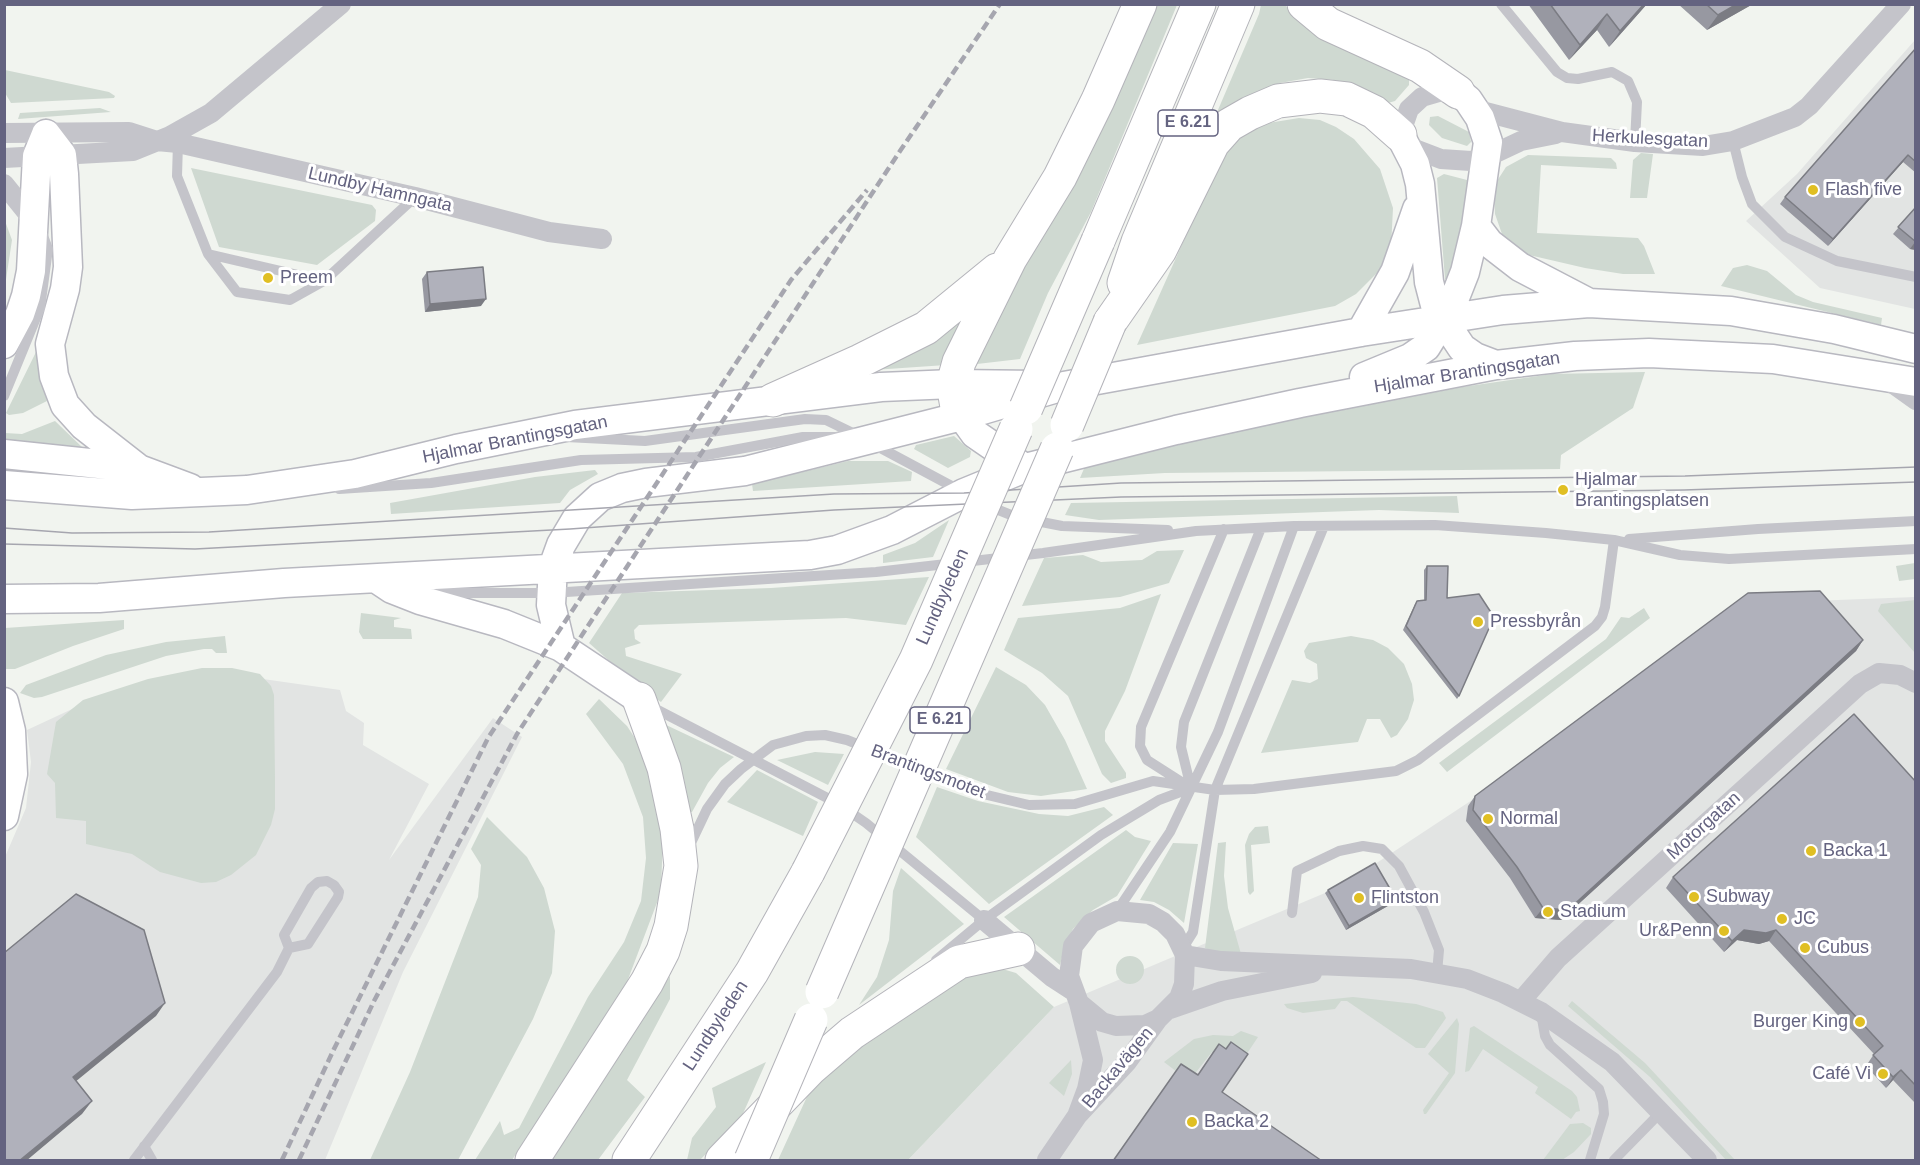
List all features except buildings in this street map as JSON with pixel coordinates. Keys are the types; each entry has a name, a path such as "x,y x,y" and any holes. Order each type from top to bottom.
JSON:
{"highway":[{"path":"963,417 957,407 953,384 965,348 1010,259 1060,177 1098,100 1140,4"},
{"name":"Lundbyleden","path":"630,1161 752,972 808,872 916,660 1199,4"},
{"name":"E 6.21","path":"751,1161 1110,322 1149,246 1238,4"},
{"path":"1304,4 1328,24 1420,66 1466,100"},
{"path":"1149,246 1213,143 1229,125 1278,101 1320,96 1347,99 1374,112 1403,140"},
{"path":"773,400 926,328 1010,259"},
{"path":"532,1161 647,982 663,951 676,900 681,866 671,797 664,768 639,699"},
{"path":"722,1161 810,1068 852,1032 959,962 1018,950"}],"main road":[{"path":"1300,403 1410,358 1425,347 1460,290 1476,226 1487,157 1485,128 1466,100"},
{"path":"1403,140 1415,164 1422,195 1432,298 1443,320 1462,348 1475,357 1496,365"},
{"path":"4,344 20,314 26,296 31,271 33,220 48,149"},
{"path":"48,149 68,267 66,289 50,344 54,376 65,405 84,426 139,469"},
{"path":"1361,332 1395,272 1422,195"},
{"path":"1476,226 1489,243 1520,267 1589,303"},
{"name":"Hjalmar Brantingsgatan","path":"561,647 553,619 552,580 561,545 577,518 600,497 622,488 646,483 745,471 963,417 1064,386 1361,332 1503,310 1589,303 1731,311 1834,329 1916,349"},
{"name":"Hjalmar Brantingsgatan","path":"4,599 99,598 375,578 552,580 781,558 837,550 892,531 964,493 1025,468 1166,432 1300,403 1496,365 1575,356 1649,353 1773,359 1916,382"},
{"name":"Hjalmar Brantingsgatan","path":"4,485 97,494 207,492 275,487 355,474 531,433 576,425 881,387 953,384 1064,386"},
{"path":"963,417 975,434 1025,468"},
{"path":"4,453 139,469 207,492"},
{"path":"375,578 392,589 504,624 561,647 639,699"},
{"path":"4,702 13,764 11,795 4,816"}],"street":[{"name":"Lundby Hamngata","path":"4,133 48,149 133,151 211,113 341,4"},
{"name":"Herkulesgatan","path":"1562,132 1521,141 1487,157 1458,162 1403,140 1409,109 1422,97 1439,92 1562,132 1635,142 1703,146 1733,141 1795,117 1901,4"},
{"name":"Lundby Hamngata","path":"4,158 129,132 157,141 178,143 415,197 549,232 602,238"},
{"path":"4,184 33,220"},
{"path":"1884,376 1902,392 1916,400"},
{"name":"Motorgatan","path":"1521,1001 1558,958 1860,684 1879,673 1908,679"},
{"path":"1076,996 1069,960 1077,940 1090,923 1117,911 1149,914 1163,922 1175,934 1184,952 1184,984 1164,1014"},
{"path":"984,920 1076,996 1102,1022 1116,1026 1145,1025 1164,1014 1222,991 1338,968"},
{"path":"1184,952 1221,962 1380,968 1437,973 1467,979 1521,1001 1541,1012 1612,1062 1707,1161"},
{"name":"Backavägen","path":"1076,996 1093,1060 1088,1089 1077,1116"},
{"name":"Backavägen","path":"1047,1161 1077,1116 1127,1062 1164,1014"}],"lane":[{"path":"1501,4 1557,72 1567,78 1578,79 1612,72 1628,81 1638,102 1635,142"},
{"path":"1733,141 1752,204 1785,237 1837,261 1916,277"},
{"path":"178,143 177,177 208,254 237,292 290,300 324,281 415,197"},
{"path":"4,396 40,308 45,282 48,249 45,237 33,220"},
{"path":"208,254 324,281"},
{"path":"531,433 583,440 645,441 805,419 833,422 964,493 1016,517 1062,526 1196,531"},
{"path":"275,487 354,489 431,483 582,460 696,457 803,437 826,435 865,440"},
{"path":"1614,540 1758,528 1916,521"},
{"path":"552,580 886,571 1196,531 1294,526 1435,525 1614,540 1680,555 1729,559 1916,549"},
{"path":"1117,911 1170,832 1218,732 1294,526"},
{"path":"1184,952 1193,932 1215,790 1324,526"},
{"path":"1191,788 1181,747 1184,722 1261,528"},
{"path":"1191,788 1147,760 1140,746 1141,727 1224,529"},
{"name":"Brantingsmotet","path":"681,866 707,809 725,784 773,745 806,736 825,735 847,740 964,787 1029,805 1076,804 1153,781 1215,790 1338,780 1396,771 1412,763 1595,626 1605,607 1614,540"},
{"path":"639,699 837,803 866,823 984,920"},
{"path":"852,1032 984,920 1101,835 1159,800 1191,788"},
{"path":"1292,913 1297,871 1339,851 1363,846 1382,849 1398,866 1424,912 1439,950 1437,973"},
{"path":"134,1161 276,972 289,948 284,935 311,888 318,882 327,880 339,892 338,897 308,944 289,948"},
{"path":"1541,1012 1545,1036 1550,1045 1599,1089 1604,1102 1604,1114 1590,1161"},
{"path":"1614,1161 1661,1112"},
{"path":"144,1146 152,1161"}],"shaded area":[{"path":"1153,5 1177,5 1091,212 1048,293 1020,359 977,364 974,358"},
{"path":"1261,5 1285,5 1295,17 1409,79 1409,85 1395,101 1388,103 1356,86 1334,80 1308,78 1280,83 1254,96 1209,131"},
{"path":"1915,40 1915,309 1820,288 1746,221 1797,174"},
{"path":"5,70 109,92 115,96 114,98 11,103 5,93"},
{"path":"100,108 111,112 18,119 20,113"},
{"path":"1438,116 1469,132 1471,142 1467,146 1442,138 1429,125 1430,117"},
{"path":"1299,118 1320,120 1336,127 1354,139 1380,169 1393,208 1391,247 1382,268 1356,294 1335,306 1137,345 1223,153 1238,136 1256,125"},
{"path":"1641,153 1653,154 1647,198 1630,198 1633,160"},
{"path":"1528,155 1611,158 1616,163 1617,169 1541,165 1537,233 1638,238 1644,246 1655,274 1623,274 1585,268 1529,255 1513,246 1502,234 1495,214 1494,195 1497,181 1506,167"},
{"path":"191,168 372,205 376,210 375,221 317,265 219,247"},
{"path":"1444,174 1467,180 1471,185 1451,279 1445,279 1437,178"},
{"path":"5,221 12,240 5,286"},
{"path":"1747,265 1767,271 1796,295 1813,302 1882,318 1881,325 1721,286 1733,268"},
{"path":"965,312 946,365 873,370"},
{"path":"36,352 47,401 23,413 9,415 6,413"},
{"path":"1645,372 1633,408 1561,455 1560,469 1165,473 1080,478 1086,464 1264,425 1462,387 1552,374"},
{"path":"55,421 83,448 79,452 5,442 5,433 22,434"},
{"path":"954,436 971,451 970,457 948,468 914,449 916,445"},
{"path":"848,461 888,461 912,472 911,481 753,491 752,484"},
{"path":"595,470 598,474 570,490 560,503 391,514 390,503 535,477"},
{"path":"1457,496 1459,513 1379,510 1099,520 1065,515 1071,503"},
{"path":"949,520 933,557 883,563 883,555 915,543"},
{"path":"1184,550 1169,583 1120,597 1022,606 1044,558 1083,555 1101,562 1142,560 1157,551"},
{"path":"1915,563 1915,579 1899,581 1896,566"},
{"path":"929,577 906,625 846,618 639,625 634,630 635,639 641,643 625,648 626,656 682,674 661,702 641,689 589,643 622,593 771,588"},
{"path":"1161,594 1125,691 1105,731 1105,741 1126,773 1126,778 1111,783 1102,774 1068,696 1042,673 1004,650 1018,618 1120,608"},
{"path":"1915,597 1915,1160 908,1160 1054,1007 1325,893 1372,866 1469,802 1812,601"},
{"path":"1916,600 1915,653 1878,611 1881,604"},
{"path":"1644,608 1650,618 1447,772 1439,763 1606,639 1621,617 1629,618"},
{"path":"361,613 401,618 394,620 394,627 411,629 412,639 363,639 359,632"},
{"path":"124,620 124,629 15,669 6,669 5,628"},
{"path":"225,636 227,653 216,653 212,649 204,649 166,656 42,697 34,698 20,693 26,685 106,655 166,642"},
{"path":"1351,636 1373,640 1388,648 1404,664 1412,684 1414,700 1408,719 1397,735 1391,738 1380,719 1367,719 1358,742 1261,753 1292,680 1310,683 1318,679 1317,664 1306,658 1304,651 1309,643"},
{"path":"996,667 1026,685 1045,705 1065,740 1087,789 1041,796 1008,792 946,769"},
{"path":"202,668 232,668 260,674 271,686 274,695 275,809 271,825 256,855 231,875 216,882 201,883 160,872 132,854 86,844 86,821 56,818 55,783 47,774 56,722 83,700 148,679"},
{"path":"263,679 340,690 346,711 364,723 363,745 429,784 389,860 493,718 522,737 403,972 325,1160 5,1160 5,857 26,808 31,762 27,730 98,697"},
{"path":"599,699 627,726 646,755 663,832 661,892 627,982 512,1160 475,1160 500,1121 504,1135 519,1128 588,997 624,942 641,901 646,858 643,817 623,764 586,714"},
{"path":"664,724 734,757 720,768 708,783 692,812 688,812"},
{"path":"815,752 844,754 828,785 777,760"},
{"path":"757,770 818,802 803,836 727,802"},
{"path":"937,787 978,801 1039,814 1068,816 1104,807 1113,815 989,904 916,837"},
{"path":"487,817 527,857 544,888 555,931 552,973 533,1019 458,1160 370,1160 410,1072 478,897 481,865 471,849"},
{"path":"1268,826 1270,843 1251,845 1254,891 1250,895 1245,845 1249,834 1255,827"},
{"path":"1126,830 1135,837 1151,841 1117,896 1093,910 1073,929 1060,965 1004,917"},
{"path":"1226,842 1224,876 1228,908 1241,954 1221,954 1205,948 1218,843"},
{"path":"1173,843 1198,844 1184,923 1169,910 1154,902 1140,900"},
{"path":"901,868 964,924 859,1005 877,977 889,940 893,891"},
{"path":"1130,956 1140,960 1144,970 1140,980 1130,984 1120,980 1116,970 1120,960"},
{"path":"989,965 1016,973 1054,1007 908,1160 778,1160 816,1077 926,995"},
{"path":"670,976 670,999 627,1080 645,1097 598,1160 552,1160"},
{"path":"1353,997 1416,1004 1443,1012 1446,1018 1425,1048 1416,1048 1347,1001 1341,1001 1335,1009 1303,1013 1287,1008 1284,1004"},
{"path":"1572,1001 1645,1063 1735,1160 1726,1160 1650,1077 1568,1006"},
{"path":"1457,1018 1459,1024 1455,1073 1424,1114 1423,1110 1449,1073 1428,1054"},
{"path":"1474,1026 1572,1091 1577,1097 1580,1111 1576,1112 1571,1119 1535,1093 1538,1087 1483,1049 1469,1071 1465,1072 1470,1028"},
{"path":"1241,1031 1258,1037 1242,1061 1219,1057 1212,1052 1189,1081 1164,1062 1194,1039 1213,1035 1233,1036"},
{"path":"1071,1060 1072,1074 1064,1096 1049,1083"},
{"path":"766,1062 741,1118 700,1160 687,1160 692,1138 716,1107 712,1088"},
{"path":"1583,1123 1591,1128 1591,1134 1574,1152 1562,1160 1543,1160 1570,1124"}],"tram line":[{"path":"4,528 72,533 209,532 834,494 964,493 1121,483 1685,476 1916,467"},
{"path":"4,544 195,549 570,529 834,510 1121,497 1684,490 1916,482"}],"railway":[{"path":"299,1160 374,1001 517,734 900,151 1000,4"},
{"path":"282,1160 334,1049 488,738 791,280 867,190"}],"place":[{"name":"Flash five","path":"1813,190"},
{"name":"Preem","path":"268,278"},
{"name":"Hjalmar Brantingsplatsen","path":"1563,490"},
{"name":"Pressbyrån","path":"1478,622"},
{"name":"Normal","path":"1488,819"},
{"name":"Backa 1","path":"1811,851"},
{"name":"Subway","path":"1694,897"},
{"name":"Flintston","path":"1359,898"},
{"name":"Stadium","path":"1548,912"},
{"name":"JC","path":"1782,919"},
{"name":"Ur&Penn","path":"1724,931"},
{"name":"Cubus","path":"1805,948"},
{"name":"Burger King","path":"1860,1022"},
{"name":"Café Vi","path":"1883,1074"},
{"name":"Backa 2","path":"1192,1122"}]}
